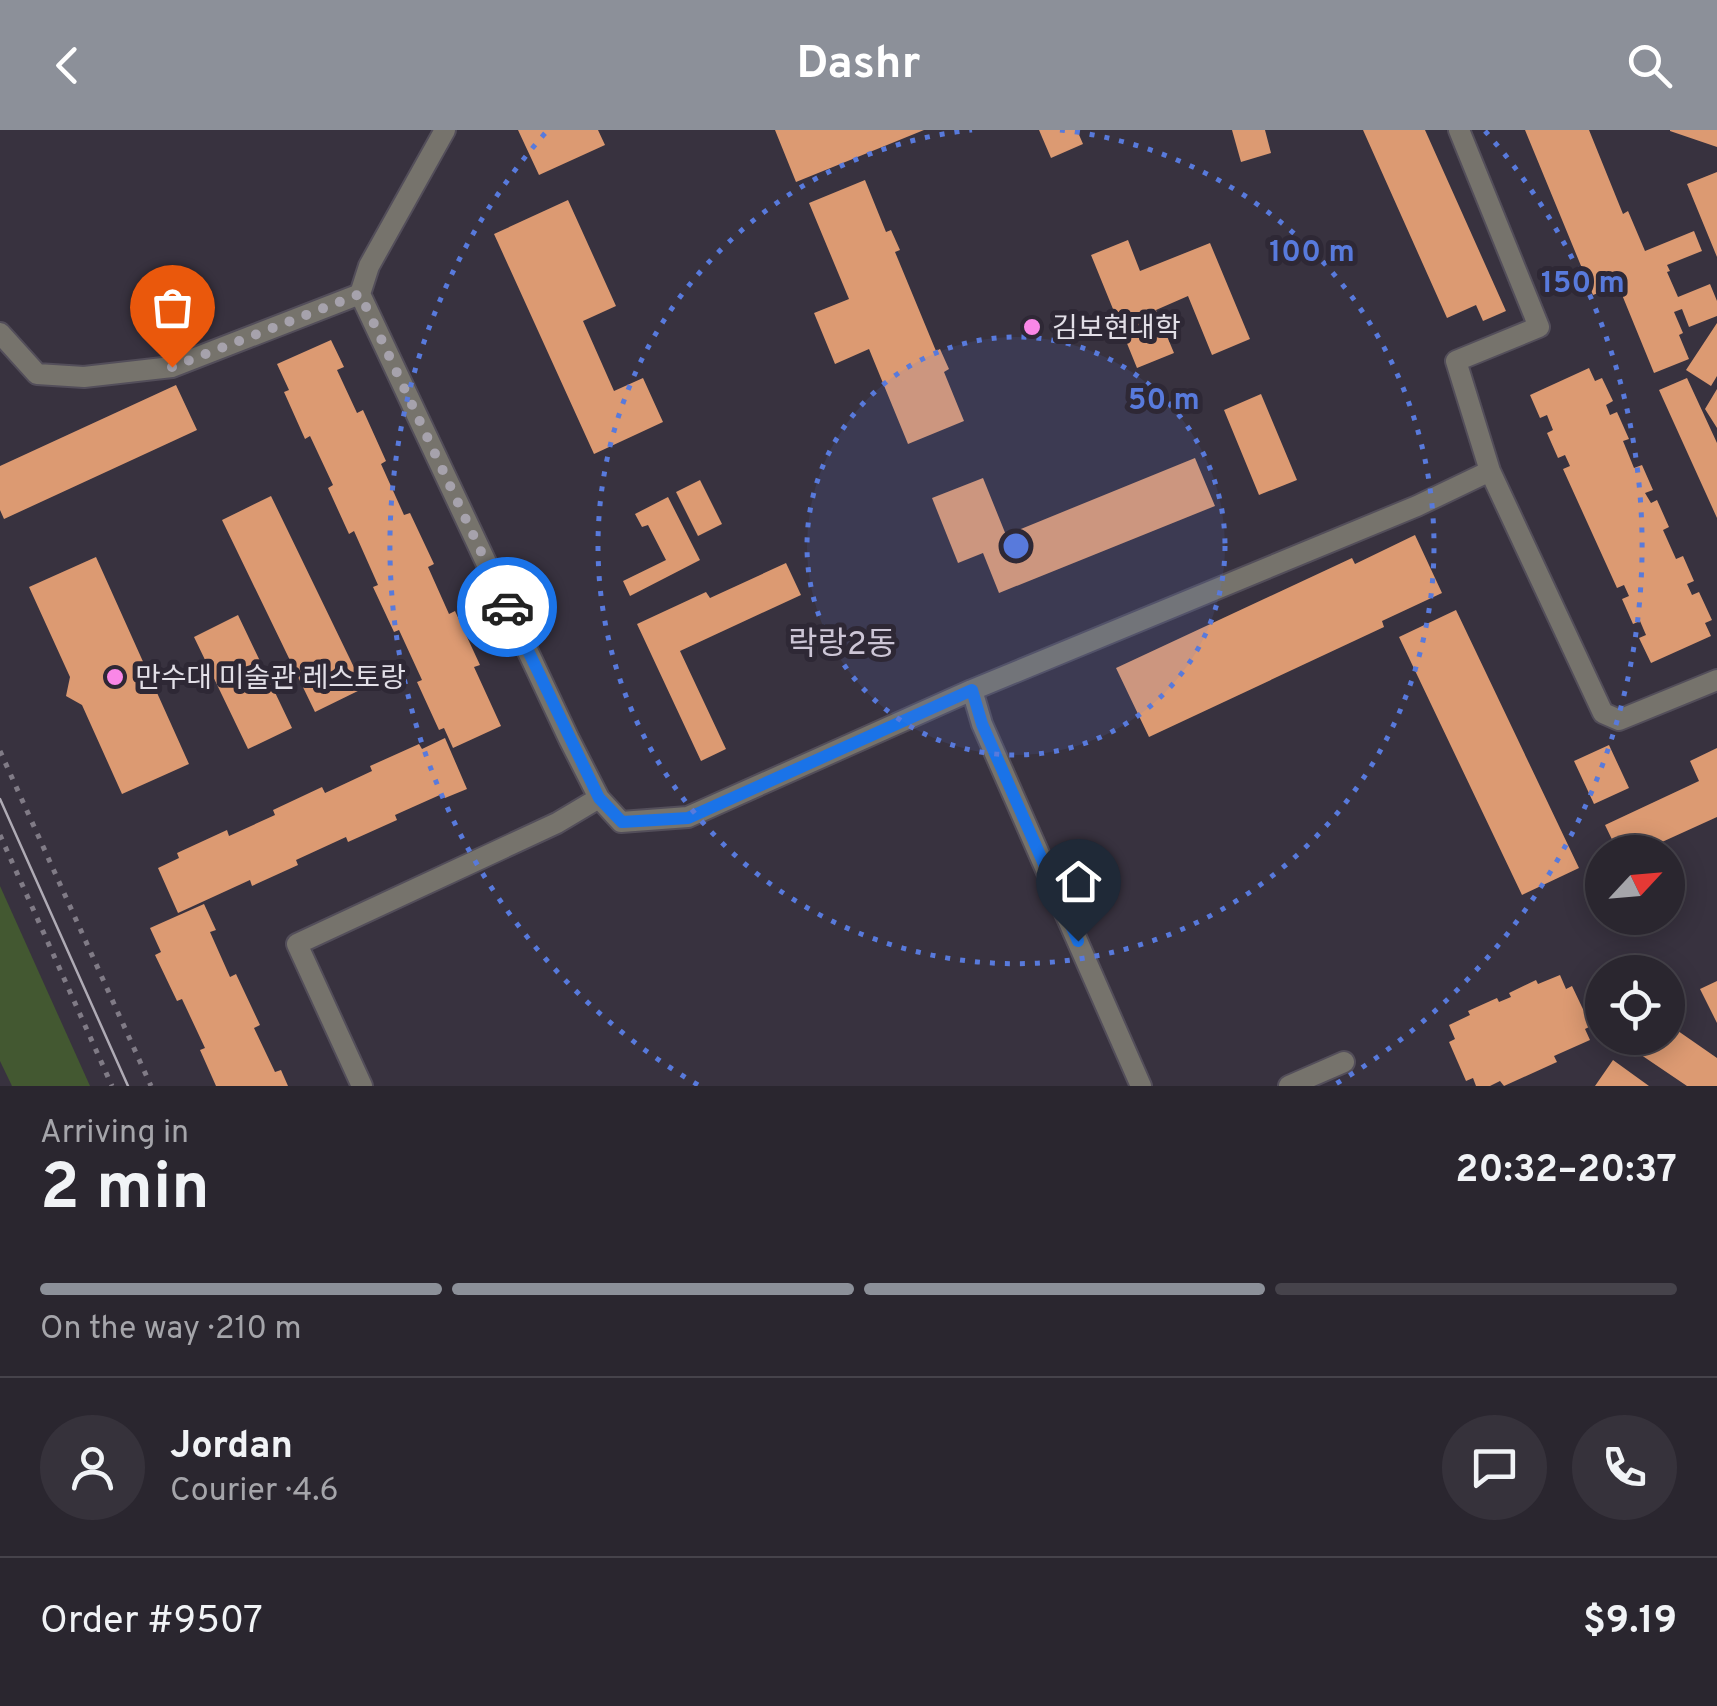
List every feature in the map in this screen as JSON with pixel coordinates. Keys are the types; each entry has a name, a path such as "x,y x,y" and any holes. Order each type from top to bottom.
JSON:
{"street":[{"path":"445,130 369,266 360,294 569,739 599,798 622,822 688,818 972,690 1417,506 1490,471"},
{"path":"1459,130 1538,326 1456,361 1490,471 1603,713 1619,720 1717,680"},
{"path":"0,333 37,374 84,377 172,367 360,294"},
{"path":"972,690 982,724 1141,1086"},
{"path":"362,1086 297,944 558,823 599,798"},
{"path":"1289,1086 1344,1062"}],"path":[{"path":"0,752 151,1086"},
{"path":"0,835 112,1086"}],"green space":[{"path":"0,886 90,1086 12,1086 0,1061"}],"building":[{"path":"518,130 598,130 605,145 539,175"},
{"path":"775,130 924,130 796,182"},
{"path":"1039,130 1077,130 1083,144 1051,158"},
{"path":"1232,130 1265,130 1271,153 1241,162"},
{"path":"1363,130 1425,130 1506,311 1483,321 1476,305 1447,318"},
{"path":"1525,130 1589,130 1623,214 1628,211 1645,251 1694,231 1702,251 1667,265 1667,272 1678,297 1710,284 1717,301 1717,316 1689,327 1682,309 1674,312 1689,359 1654,373 1618,285 1593,295"},
{"path":"1717,130 1717,147 1670,131"},
{"path":"1717,172 1717,257 1687,184"},
{"path":"865,180 886,232 891,230 900,250 895,252 936,351 940,349 949,369 944,372 964,421 908,444 869,349 835,364 814,313 849,299 809,203"},
{"path":"568,200 616,306 583,321 614,391 643,378 663,422 594,454 494,234"},
{"path":"1128,240 1140,271 1210,243 1250,339 1212,355 1188,296 1156,310 1174,353 1137,368 1091,255"},
{"path":"1717,323 1717,376 1711,386 1686,370"},
{"path":"331,340 344,367 337,370 357,413 363,410 404,515 410,513 434,564 428,567 449,614 455,611 480,665 474,667 501,726 453,748 444,728 439,730 399,630 394,632 373,587 378,585 354,531 349,534 328,488 333,485 310,436 305,439 284,392 289,390 277,364"},
{"path":"1589,368 1595,381 1602,378 1613,401 1606,405 1610,415 1617,412 1629,439 1623,441 1634,468 1642,465 1653,490 1645,493 1651,503 1657,500 1669,527 1663,530 1676,559 1683,556 1694,581 1687,584 1692,595 1699,592 1712,620 1705,623 1711,636 1651,663 1639,638 1646,635 1640,621 1633,624 1622,599 1629,596 1624,585 1617,588 1563,469 1570,466 1565,455 1558,458 1547,433 1553,430 1547,415 1540,418 1530,395"},
{"path":"1687,378 1717,443 1717,518 1659,390"},
{"path":"176,385 197,430 4,519 0,510 0,466"},
{"path":"1717,389 1717,428 1705,409"},
{"path":"1261,394 1297,480 1259,495 1224,410"},
{"path":"1195,458 1215,506 999,593 983,553 958,563 932,498 983,478 1006,535"},
{"path":"700,480 722,524 698,536 676,492"},
{"path":"271,496 364,688 315,712 222,520"},
{"path":"668,497 700,560 630,596 623,581 666,560 648,525 642,527 635,514"},
{"path":"1415,535 1442,593 1382,621 1384,627 1149,737 1116,668 1352,558 1355,564"},
{"path":"96,557 189,764 122,794 82,705 66,696 70,677 29,587"},
{"path":"786,563 801,595 680,651 726,749 701,761 637,624 706,592 710,598"},
{"path":"1456,610 1579,868 1522,895 1399,637"},
{"path":"238,615 292,728 248,749 194,637"},
{"path":"445,738 467,789 445,798 442,794 395,815 397,820 296,860 298,865 252,886 250,880 178,913 158,868 179,858 177,853 227,830 229,836 322,787 325,793 372,771 370,766 419,744 422,749"},
{"path":"1609,745 1629,788 1594,804 1574,761"},
{"path":"1717,748 1717,817 1677,835 1610,835 1605,825 1699,781 1690,761"},
{"path":"204,904 216,930 210,932 230,977 236,974 260,1025 254,1028 275,1072 281,1070 288,1086 216,1086 200,1050 205,1048 155,955 161,952 150,928"},
{"path":"1560,975 1566,989 1572,986 1585,1013 1585,1042 1554,1056 1557,1062 1504,1086 1500,1081 1476,1086 1473,1078 1466,1081 1449,1042 1455,1039 1449,1025 1470,1015 1468,1011 1497,998 1499,1002 1511,997 1509,993 1536,980 1538,984"},
{"path":"1717,981 1717,1023 1700,989"},
{"path":"1685,1036 1717,1058 1717,1086 1687,1086 1641,1055 1685,1055"},
{"path":"1613,1060 1649,1086 1595,1086"}],"tram line":[{"path":"0,799 128,1086"}],"way so far":[{"path":"172,367 360,294 507,607"}],"place":[{"name":"김보현대학","path":"1032,327"},
{"name":"만수대 미술관 레스토랑","path":"115,677"}],"district":[{"name":"락랑2동","path":"842,643"}],"route":[{"path":"507,607 599,798 622,822 688,818 972,690 982,724 1078,941"}]}
